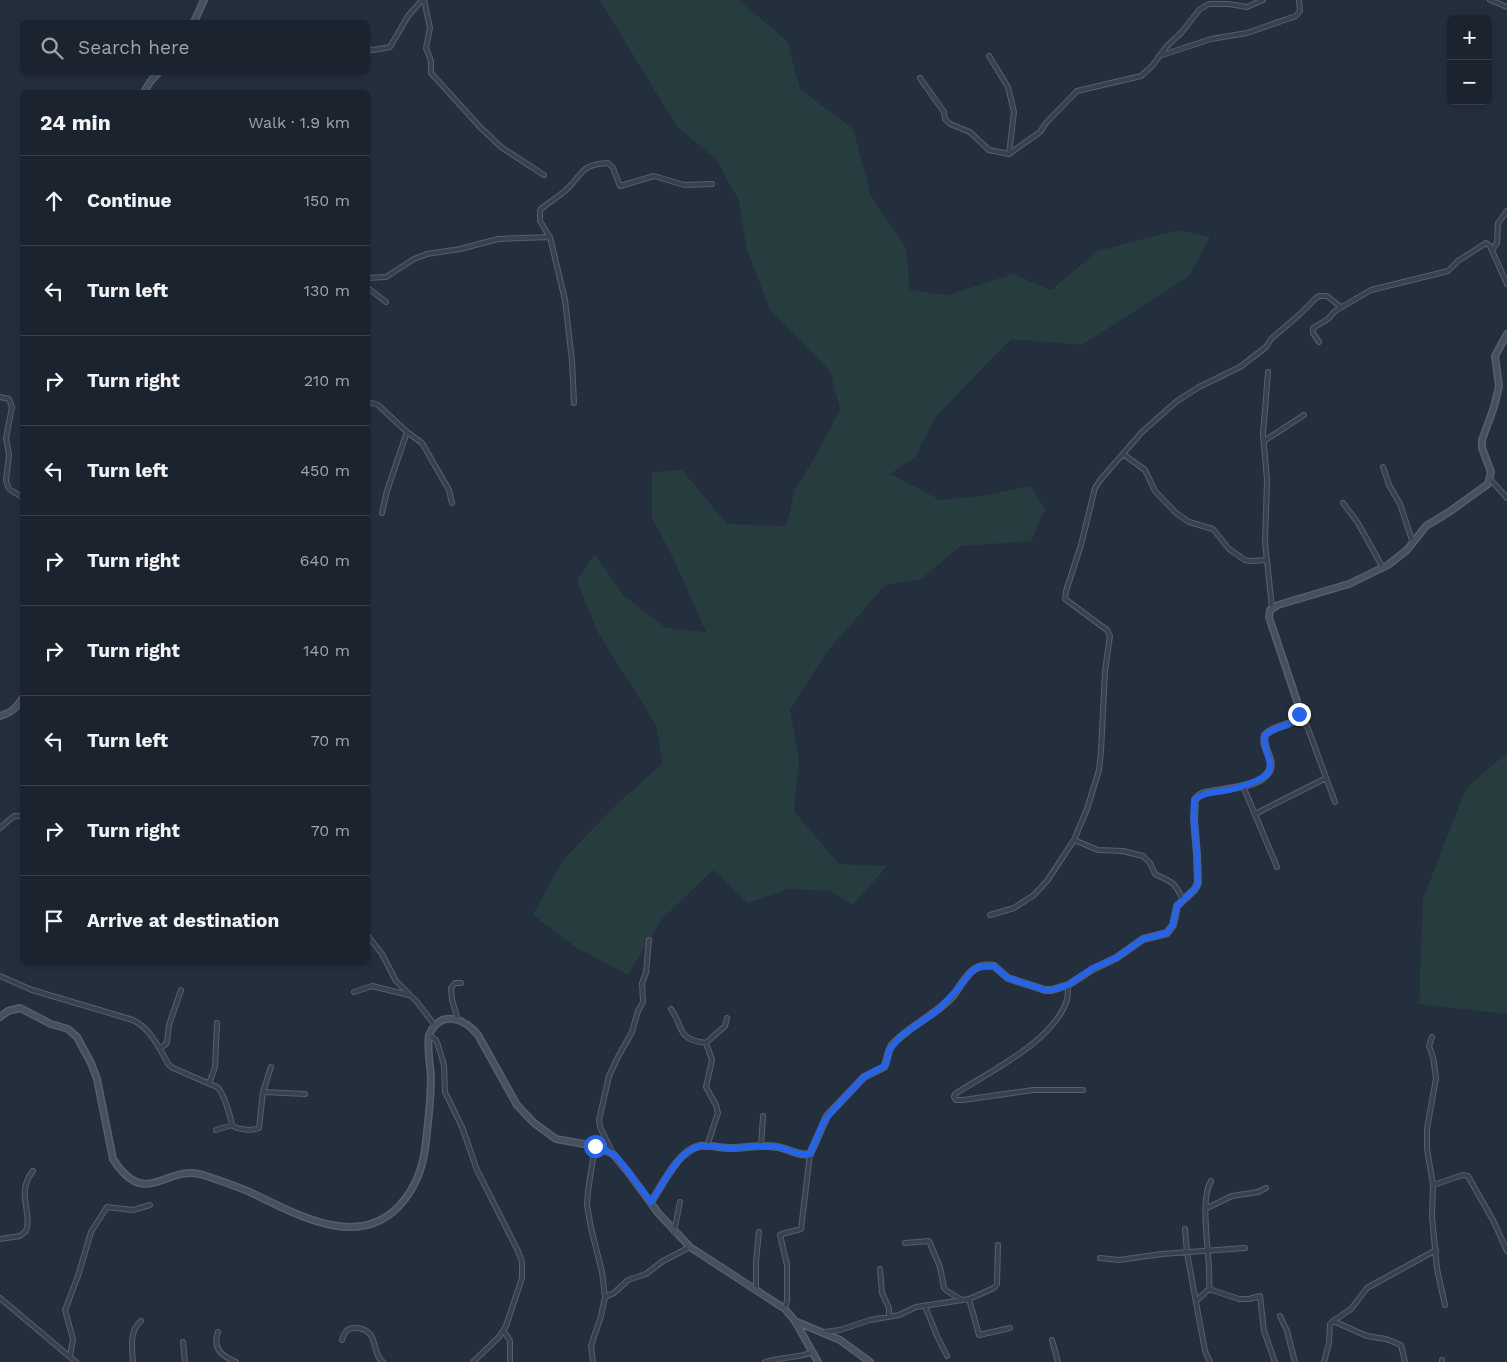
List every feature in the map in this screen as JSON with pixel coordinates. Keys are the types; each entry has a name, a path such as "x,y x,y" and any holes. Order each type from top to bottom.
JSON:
{"street":[{"path":"195,20 204,0"},
{"path":"370,49 390,47 408,16 423,0"},
{"path":"423,0 430,28 426,48 431,61 431,73 480,127 501,147 544,175"},
{"path":"920,78 944,112 950,124 970,132 989,150 1009,154 1040,132 1076,91 1140,76 1152,66 1194,18 1200,8 1209,4 1229,4 1247,7 1263,0"},
{"path":"1159,56 1211,39 1247,33 1296,16 1300,11 1299,0"},
{"path":"1490,0 1507,7"},
{"path":"989,56 1008,87 1014,112 1009,154"},
{"path":"145,90 156,75"},
{"path":"574,403 572,360 565,300 552,239 540,221 540,210 566,190 577,176 593,163 608,163 613,168 620,186 654,176 684,185 712,184"},
{"path":"1492,250 1496,243 1498,223 1507,211"},
{"path":"370,278 386,277 395,273 414,259 427,254 460,249 498,239 549,236"},
{"path":"1319,342 1313,333 1313,328 1328,319 1341,307 1374,289 1448,271 1458,261 1484,244 1488,244 1492,250 1507,284"},
{"path":"370,290 386,302"},
{"path":"990,915 1014,908 1034,895 1047,881 1074,840 1087,809 1099,770 1105,671 1110,636 1107,630 1069,604 1065,599 1095,488 1142,432 1177,401 1246,362 1266,347 1271,339 1319,296 1327,296 1341,307"},
{"path":"785,1309 787,1300 787,1265 780,1235 801,1229 810,1154 823,1123 864,1077 886,1064 889,1050 908,1030 938,1010 951,998 974,970 984,966 994,966 1008,978 1045,990 1060,988 1068,985 1093,968 1116,958 1143,939 1167,933 1173,924 1177,906 1195,889 1198,883 1194,800 1205,793 1243,786 1268,774 1271,762 1264,745 1265,735 1272,729 1294,722 1298,718 1297,701 1268,613 1272,608 1349,584 1383,568 1398,558 1426,526 1488,484 1490,472 1482,448 1482,440 1494,407 1499,386 1495,356 1507,334"},
{"path":"1268,372 1264,441 1267,480 1265,518 1266,560 1272,608"},
{"path":"0,397 9,398 12,407 6,438 9,455 6,481 9,489 20,496"},
{"path":"370,403 378,405 424,445 449,490 452,503"},
{"path":"1264,441 1304,416"},
{"path":"382,513 386,491 407,432"},
{"path":"1123,454 1145,470 1155,490 1176,512 1190,522 1213,529 1230,549 1245,560 1266,560"},
{"path":"1383,467 1389,485 1400,504 1413,543"},
{"path":"1490,479 1507,498"},
{"path":"1343,503 1358,523 1383,568"},
{"path":"0,716 15,709 20,702"},
{"path":"1298,718 1308,726 1335,802"},
{"path":"1255,814 1326,778"},
{"path":"1243,786 1277,867"},
{"path":"0,828 14,816 20,816"},
{"path":"1074,840 1098,850 1122,851 1143,856 1150,862 1155,874 1171,881 1176,886 1183,900"},
{"path":"370,939 382,954 396,981 432,1024 433,1028"},
{"path":"649,940 646,973 642,983 643,1002 638,1011 632,1032 609,1076 599,1120 600,1127 612,1154 674,1232 690,1247 785,1309 795,1321 818,1362"},
{"path":"0,976 32,990 132,1020 144,1026 172,1068 221,1091 230,1112 232,1124 238,1128 259,1128 263,1092 270,1067"},
{"path":"458,1020 454,1009 451,988 455,982 462,983"},
{"path":"1068,985 1067,999 1050,1029 1042,1037 955,1094 954,1098 956,1100 963,1100 1044,1090 1083,1090"},
{"path":"354,992 372,986 409,995"},
{"path":"160,1048 167,1042 169,1025 181,990"},
{"path":"0,1017 8,1011 20,1008 51,1024 73,1032 84,1050 97,1079 113,1159 118,1167 131,1179 146,1184 154,1184 181,1173 193,1172 254,1194 304,1218 326,1224 354,1228 372,1225 389,1216 404,1202 418,1180 425,1150 430,1097 429,1035 433,1028 441,1021 449,1018 458,1020 472,1028 478,1035 517,1105 540,1129 556,1139 595,1146 612,1154"},
{"path":"671,1009 684,1035 694,1041 706,1043 720,1032 727,1022 727,1018"},
{"path":"209,1084 215,1067 217,1023"},
{"path":"429,1035 436,1040 444,1065 445,1092 462,1127 477,1170 520,1256 522,1278 503,1331 499,1338 473,1362"},
{"path":"1432,1037 1429,1048 1433,1057 1436,1078 1427,1129 1427,1149 1433,1185 1432,1216 1438,1269 1445,1305"},
{"path":"706,1043 712,1060 706,1087 716,1105 718,1113 707,1146"},
{"path":"263,1092 304,1094"},
{"path":"761,1146 763,1116"},
{"path":"216,1130 232,1124"},
{"path":"593,1362 591,1346 605,1297 602,1272 587,1205 595,1146"},
{"path":"651,1202 683,1156 695,1148 707,1146 728,1148 761,1146 780,1147 803,1154 810,1154"},
{"path":"0,1239 20,1236 26,1231 28,1222 25,1205 26,1184 28,1177 33,1171"},
{"path":"1433,1185 1463,1175 1468,1176 1494,1222 1507,1251"},
{"path":"1210,1289 1207,1208 1208,1188 1212,1181"},
{"path":"1207,1208 1232,1196 1258,1192 1266,1188"},
{"path":"674,1232 680,1202"},
{"path":"70,1357 73,1339 66,1310 91,1232 107,1207 133,1210 150,1205"},
{"path":"1185,1229 1187,1253 1206,1355 1210,1362"},
{"path":"756,1290 759,1232"},
{"path":"905,1243 929,1241 940,1267 944,1288 947,1292 962,1300"},
{"path":"824,1332 840,1330 870,1320 903,1314 916,1307 968,1299 996,1286 998,1246"},
{"path":"605,1297 614,1293 628,1280 646,1274 663,1261 690,1247"},
{"path":"1100,1258 1119,1260 1162,1254 1245,1248"},
{"path":"1324,1362 1329,1343 1330,1324 1333,1321 1351,1310 1367,1288 1436,1250"},
{"path":"880,1269 882,1293 889,1308 889,1317"},
{"path":"1196,1301 1210,1289"},
{"path":"1210,1289 1245,1300 1260,1296 1264,1331 1275,1362"},
{"path":"0,1298 76,1362"},
{"path":"968,1299 979,1335 1010,1328"},
{"path":"925,1306 947,1356"},
{"path":"1280,1316 1295,1362"},
{"path":"133,1362 131,1338 137,1324 141,1321"},
{"path":"795,1321 840,1340 870,1362"},
{"path":"1333,1321 1367,1336 1386,1339 1401,1345 1405,1362"},
{"path":"342,1340 347,1330 360,1328 374,1339 377,1356 383,1362"},
{"path":"503,1331 510,1343 510,1362"},
{"path":"218,1332 216,1345 225,1356 236,1362"},
{"path":"1052,1340 1058,1362"},
{"path":"183,1342 185,1362"},
{"path":"765,1362 787,1356 807,1355 813,1352"}],"green space":[{"path":"600,0 739,0 787,41 800,89 853,129 871,196 906,248 910,290 948,295 1013,274 1051,290 1098,251 1178,230 1210,237 1189,276 1082,345 1011,339 936,416 915,457 890,474 940,500 980,496 1030,486 1045,509 1031,541 961,546 921,579 885,585 826,653 790,710 799,760 794,811 839,864 887,866 853,905 830,891 788,889 748,903 713,870 662,919 628,975 577,948 533,915 563,860 615,806 663,763 656,725 597,631 577,580 595,554 623,595 666,628 706,632 674,560 652,517 652,472 682,470 727,524 786,526 795,489 815,457 840,410 830,371 770,310 746,246 739,201 716,159 677,127"},
{"path":"1507,753 1507,1014 1419,1004 1423,899 1466,788"}],"route":[{"path":"595,1146 617,1157 651,1202 677,1162 688,1151 695,1148 703,1146 728,1148 770,1146 806,1155 810,1154 827,1116 864,1077 886,1064 889,1050 901,1036 938,1010 951,998 970,973 978,967 994,966 1008,978 1045,990 1052,990 1068,985 1093,968 1130,950 1143,939 1167,933 1173,924 1177,906 1195,889 1198,883 1194,800 1205,793 1240,787 1268,774 1271,762 1264,745 1265,735 1272,729 1294,722 1299,714"}]}
